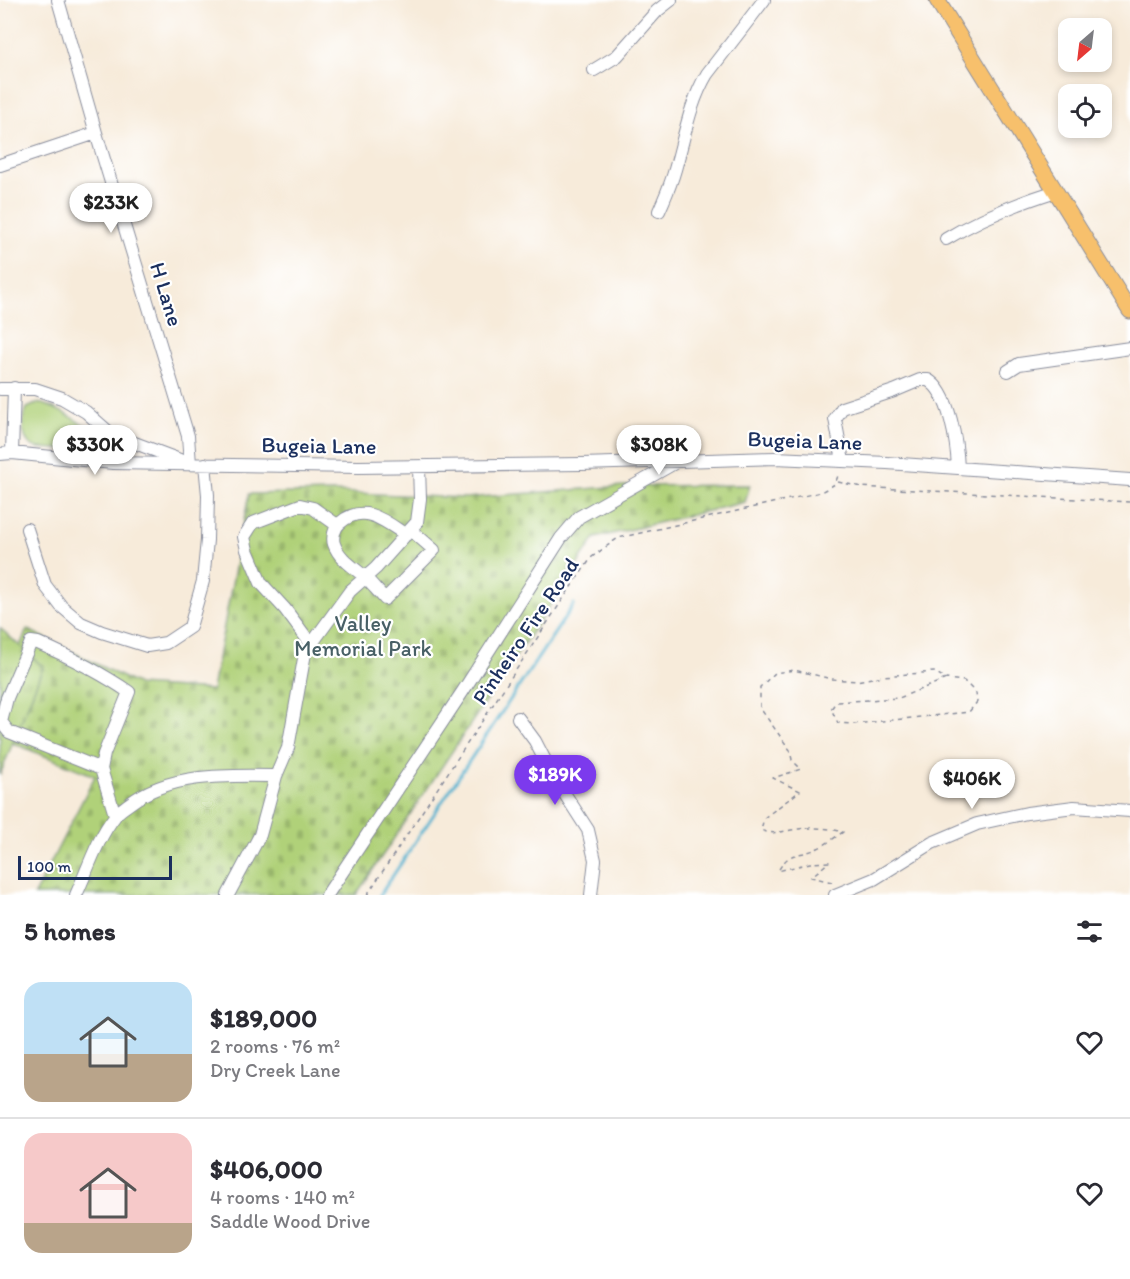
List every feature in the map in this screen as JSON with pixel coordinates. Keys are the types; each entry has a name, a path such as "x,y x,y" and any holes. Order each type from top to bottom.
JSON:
{"main road":[{"path":"938,0 1130,311"}],"street":[{"name":"H Lane","path":"58,0 188,436 190,464"},
{"path":"594,70 617,56 657,10 671,0"},
{"path":"659,211 673,176 699,87 764,0"},
{"path":"0,165 96,133"},
{"path":"946,239 964,228 1026,200 1056,190"},
{"path":"1008,371 1019,364 1130,348"},
{"path":"843,461 836,419 842,408 920,380 928,380 938,389 945,405 957,447 958,468"},
{"path":"6,454 14,388"},
{"path":"0,389 35,389 62,398 86,412 111,434 190,464"},
{"name":"Bugeia Lane","path":"6,454 113,463 419,467 775,458 1130,480"},
{"path":"327,895 463,691 561,538 579,517 679,461"},
{"path":"27,529 45,585 61,606 81,623 147,646 166,643 190,627 203,581 208,495 205,464"},
{"path":"228,895 260,835 276,776 288,748 305,653 350,591 376,568 417,522 420,499 419,467"},
{"path":"312,644 261,583 244,537 253,523 300,505 313,508 337,525"},
{"path":"368,512 408,532 434,550 385,599 342,557 333,544 337,525 353,514 368,512"},
{"path":"101,769 9,732 1,722 8,698 31,642 38,643 102,673 129,692 104,754 101,769 115,815"},
{"path":"519,718 588,830 595,860 591,895"},
{"path":"76,895 100,840 115,815 138,797 161,787 189,780 240,775 276,776"},
{"path":"836,895 874,879 932,843 977,824 1027,813 1074,807 1130,811"}],"path":[{"path":"843,461 836,482 862,487 1130,502"},
{"name":"Pinheiro Fire Road","path":"367,895 592,557 618,538 821,492 836,482"},
{"path":"836,895 832,882 811,877 829,862 810,863 778,871 784,860 793,855 816,849 843,832 831,828 801,828 768,833 761,830 764,818 800,791 773,778 801,769 792,760 790,750 760,708 760,687 775,673 794,670 832,679 856,681 883,676 935,672 946,679 964,681 976,693 977,702 969,712 854,724 838,723 831,709 836,702 899,698 946,679"}],"green space":[{"path":"38,403 70,416 123,447 124,451 37,448 25,437 23,419 27,408"},
{"name":"Valley Memorial Park","path":"750,485 745,502 595,538 356,895 34,895 95,776 0,738 0,695 27,629 138,685 212,690 249,494 333,492 465,498 624,486"},
{"path":"0,628 43,667 0,775"}],"waterway":[{"path":"380,895 574,604"}]}
